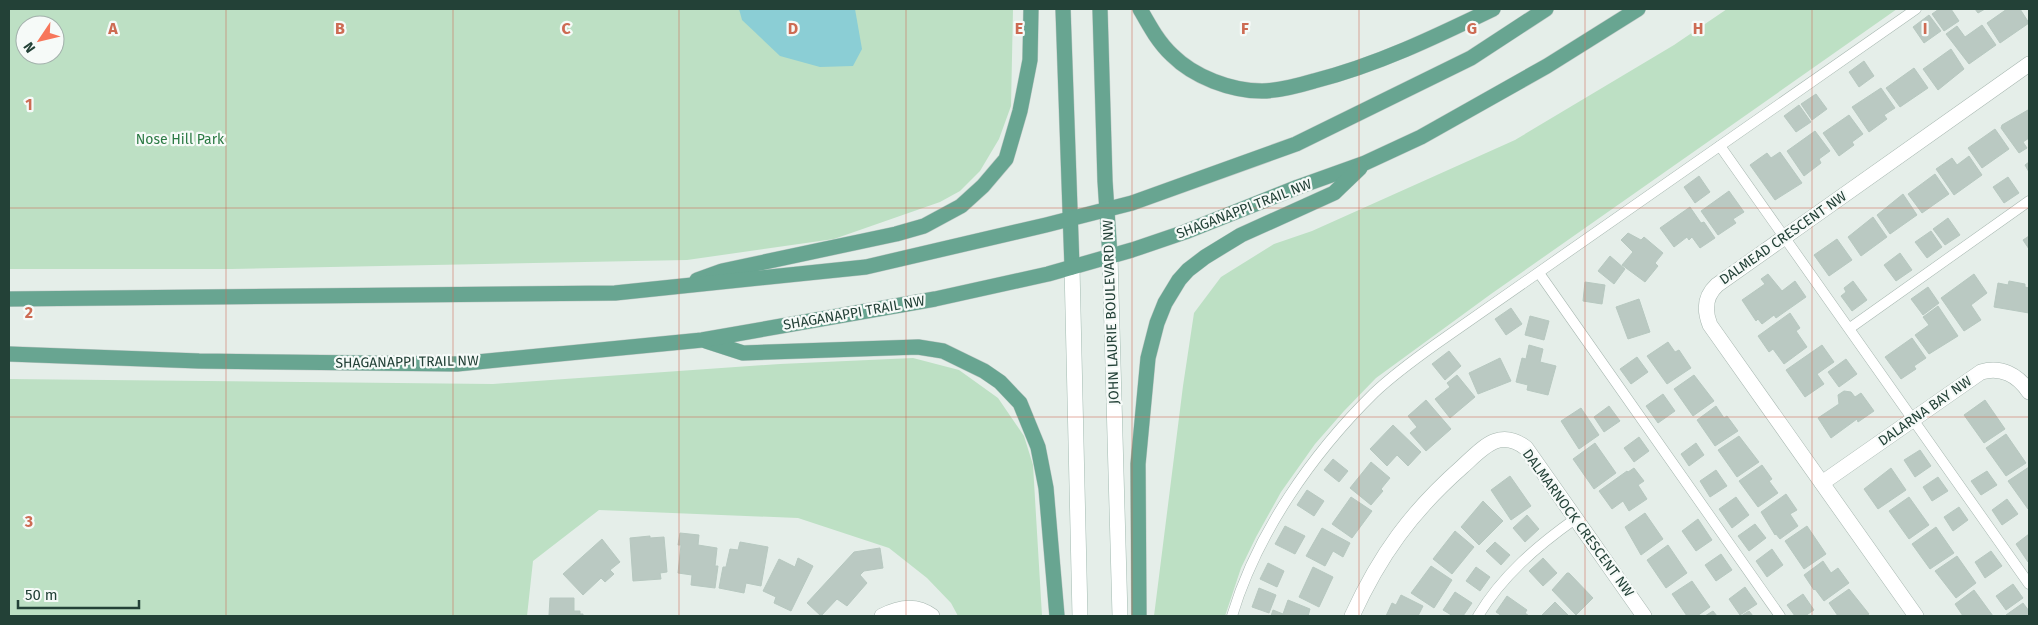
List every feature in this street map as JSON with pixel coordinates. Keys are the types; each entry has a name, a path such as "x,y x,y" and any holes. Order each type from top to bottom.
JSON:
{"main road":[{"path":"675,288 722,271 896,234 924,226 961,206 983,186 1006,159 1020,111 1030,60 1031,9"},
{"path":"1063,9 1072,267"},
{"name":"JOHN LAURIE BOULEVARD NW","path":"1100,9 1110,256"},
{"path":"1140,9 1155,36 1173,56 1198,74 1220,84 1261,91 1289,88 1344,74 1432,39 1493,9"},
{"path":"9,298 614,293 866,267 1132,203 1296,144 1471,58 1546,9"},
{"name":"SHAGANAPPI TRAIL NW","path":"9,354 199,361 457,364 702,340 935,299 1072,267 1110,256 1185,232 1364,163 1422,137 1547,66 1638,9"},
{"path":"1139,616 1138,464 1148,358 1156,323 1165,303 1184,275 1205,257 1242,235 1334,193 1364,163"},
{"path":"702,340 743,353 918,347 944,351 984,371 1000,382 1020,402 1038,447 1046,488 1057,616"}],"street":[{"name":"DALMEAD CRESCENT NW","path":"1916,616 1710,325 1705,309 1708,297 1717,284 2029,64"},
{"name":"JOHN LAURIE BOULEVARD NW","path":"1110,256 1120,616"},
{"path":"1072,267 1080,616"},
{"name":"DALARNA BAY NW","path":"1822,483 1973,376 1988,370 1998,370 2019,379 2029,392"},
{"name":"DALMARNOCK CRESCENT NW","path":"1352,616 1381,560 1433,492 1493,442 1504,439 1512,440 1526,448 1637,614"},
{"path":"882,616 905,608 918,609 932,616"}],"lane":[{"path":"1232,616 1250,567 1273,524 1299,483 1342,427 1374,393 1402,369 1916,9"},
{"path":"1720,146 2029,584"},
{"path":"1850,328 2029,201"},
{"path":"1539,273 1780,616"},
{"path":"1478,616 1502,582 1522,560 1575,519"}],"green space":[{"name":"Nose Hill Park","path":"9,9 1013,9 1011,106 999,139 980,171 960,191 940,202 834,239 687,260 231,269 9,269"},
{"path":"1727,9 1897,9 1491,294 1376,378 1315,444 1281,492 1241,568 1225,616 1154,616 1194,313 1221,277 1274,244 1312,231 1515,140 1674,45"},
{"path":"913,358 959,370 998,398 1024,436 1033,465 1042,616 958,616 951,603 927,578 889,548 798,518 599,510 533,561 527,616 9,616 9,379 493,384 780,364"}],"water":[{"path":"739,9 855,9 862,49 853,66 820,67 780,56 742,20"}],"building":[{"path":"1939,9 1951,9 1959,21 1944,31 1932,14"},
{"path":"1975,9 1985,9 1978,13"},
{"path":"2007,9 2020,9 2029,23 2000,43 1987,23"},
{"path":"1929,15 1941,31 1924,43 1913,27"},
{"path":"1982,25 1996,45 1969,64 1946,34 1957,26 1965,37"},
{"path":"1951,49 1964,69 1938,90 1923,69"},
{"path":"1864,61 1874,76 1859,87 1849,72"},
{"path":"1914,68 1928,88 1900,107 1886,88"},
{"path":"1881,88 1895,108 1884,115 1887,119 1869,132 1852,107"},
{"path":"1816,94 1827,109 1812,120 1801,104"},
{"path":"1799,105 1811,122 1796,132 1784,116"},
{"path":"2028,110 2029,138 2023,142 2027,148 2019,153 2001,128 2002,125"},
{"path":"1849,115 1863,134 1852,142 1854,145 1839,156 1823,133"},
{"path":"1995,129 2009,149 1982,168 1968,148"},
{"path":"1815,131 1830,151 1819,159 1821,163 1804,176 1787,151"},
{"path":"1780,152 1802,183 1775,200 1750,165 1767,153 1771,158"},
{"path":"1969,156 1982,175 1954,195 1936,169 1952,158 1957,165"},
{"path":"2029,162 2029,172 2025,165"},
{"path":"1935,174 1949,194 1922,213 1908,194"},
{"path":"1699,176 1710,192 1695,203 1684,187"},
{"path":"2008,177 2019,193 2004,203 1993,187"},
{"path":"1729,191 1744,212 1733,219 1736,223 1718,235 1701,211"},
{"path":"1903,194 1917,215 1890,234 1877,215"},
{"path":"1690,207 1715,238 1700,248 1692,237 1689,240 1687,237 1674,247 1660,228"},
{"path":"1873,217 1887,237 1861,256 1848,237"},
{"path":"1948,218 1960,235 1945,245 1933,229"},
{"path":"1931,231 1942,247 1927,258 1915,242"},
{"path":"1628,233 1641,240 1644,237 1663,253 1655,263 1658,266 1645,282 1622,265 1633,252 1621,240"},
{"path":"2029,236 2029,249 2023,240"},
{"path":"1837,239 1852,260 1829,276 1814,255"},
{"path":"1900,253 1912,270 1896,281 1884,265"},
{"path":"1610,256 1625,269 1614,284 1598,271"},
{"path":"1768,274 1782,291 1795,281 1806,297 1776,318 1774,315 1762,324 1758,319 1756,321 1742,300 1765,284 1761,279"},
{"path":"1974,274 1987,293 1971,305 1981,320 1964,331 1941,298"},
{"path":"1853,281 1867,300 1852,311 1841,296 1846,292 1844,288"},
{"path":"2009,281 2025,284 2025,287 2029,288 2029,313 1994,307 1998,283 2008,285"},
{"path":"1585,282 1605,285 1602,304 1583,301"},
{"path":"1928,287 1939,303 1923,315 1911,299"},
{"path":"1639,299 1650,332 1628,339 1616,307"},
{"path":"1938,306 1958,336 1929,354 1915,335 1929,325 1923,317"},
{"path":"1511,308 1522,324 1506,335 1495,319"},
{"path":"1790,313 1800,328 1796,331 1807,347 1784,364 1773,349 1769,352 1758,336"},
{"path":"1530,316 1549,321 1544,340 1525,335"},
{"path":"1912,338 1926,358 1914,366 1916,369 1901,379 1885,357"},
{"path":"1668,342 1675,352 1679,350 1691,368 1667,384 1647,356"},
{"path":"1529,345 1543,349 1540,362 1556,366 1548,395 1527,390 1528,385 1516,382 1522,358 1526,359"},
{"path":"1822,345 1834,362 1817,374 1824,384 1805,397 1786,370"},
{"path":"1449,351 1461,366 1445,380 1432,364"},
{"path":"1637,357 1648,372 1631,384 1620,369"},
{"path":"1500,358 1511,381 1478,394 1469,373"},
{"path":"1846,359 1857,374 1839,387 1828,372"},
{"path":"1457,375 1475,397 1450,418 1435,399 1450,387 1447,383"},
{"path":"1694,375 1714,401 1693,416 1674,389"},
{"path":"1844,391 1851,392 1855,397 1861,393 1874,411 1858,422 1857,419 1831,438 1818,418 1839,404 1838,395"},
{"path":"1663,394 1675,411 1658,423 1646,406"},
{"path":"1426,400 1451,429 1426,451 1410,433 1417,427 1408,416"},
{"path":"1985,400 2005,429 1984,443 1964,415"},
{"path":"1609,406 1620,421 1604,432 1594,417"},
{"path":"1716,406 1724,418 1727,416 1738,431 1715,446 1697,420"},
{"path":"1581,408 1599,435 1579,449 1561,421"},
{"path":"1393,425 1421,452 1408,466 1397,455 1387,466 1370,449"},
{"path":"2006,434 2026,463 2006,476 1986,448"},
{"path":"1739,436 1759,462 1737,477 1718,450"},
{"path":"1639,437 1649,451 1634,462 1624,448"},
{"path":"1595,443 1616,473 1594,489 1573,459"},
{"path":"1696,443 1704,455 1689,466 1681,454"},
{"path":"1920,450 1931,466 1915,477 1904,460"},
{"path":"1333,459 1348,471 1339,482 1324,470"},
{"path":"1371,462 1390,478 1381,489 1383,491 1371,505 1350,488"},
{"path":"1762,465 1772,479 1769,481 1778,493 1758,507 1739,481"},
{"path":"2029,467 2029,508 2028,509 2008,481"},
{"path":"1634,468 1644,481 1638,485 1647,499 1629,511 1623,501 1612,509 1599,491"},
{"path":"1891,468 1906,490 1878,509 1864,489"},
{"path":"1716,470 1727,486 1710,497 1700,481"},
{"path":"1987,471 1997,485 1981,495 1971,481"},
{"path":"1510,476 1531,506 1511,520 1491,490"},
{"path":"1938,477 1948,491 1932,501 1923,487"},
{"path":"1307,490 1324,501 1314,516 1297,505"},
{"path":"1786,494 1797,510 1790,514 1798,526 1780,539 1775,535 1761,512"},
{"path":"1351,497 1372,511 1352,538 1332,524"},
{"path":"1736,497 1749,515 1732,528 1719,509"},
{"path":"1909,497 1929,525 1909,539 1889,511"},
{"path":"2007,499 2018,514 2002,525 1992,510"},
{"path":"1483,501 1503,521 1479,545 1461,527"},
{"path":"1959,507 1968,520 1953,531 1944,517"},
{"path":"1645,513 1663,539 1641,555 1625,527"},
{"path":"1527,515 1539,529 1525,542 1513,528"},
{"path":"1698,519 1712,540 1696,551 1682,531"},
{"path":"1755,524 1766,538 1749,551 1738,536"},
{"path":"1285,526 1305,536 1295,554 1275,544"},
{"path":"1807,526 1826,554 1804,569 1785,541"},
{"path":"1936,527 1954,553 1930,569 1912,544"},
{"path":"1322,528 1350,543 1343,557 1333,551 1325,566 1306,556"},
{"path":"1455,531 1474,547 1452,574 1433,559"},
{"path":"680,533 699,535 698,545 717,548 715,566 718,566 715,588 691,585 692,575 678,573 681,545 678,545"},
{"path":"2029,534 2029,561 2028,562 2016,544"},
{"path":"650,536 650,538 664,537 667,572 660,573 661,579 633,581 630,538"},
{"path":"602,539 620,562 610,570 614,574 605,582 601,578 583,595 563,574"},
{"path":"740,542 768,547 761,586 746,583 744,593 719,588 723,567 726,567 730,549 738,550"},
{"path":"1495,542 1510,555 1501,565 1486,551"},
{"path":"1668,545 1687,573 1666,588 1647,560"},
{"path":"880,548 883,568 864,571 860,575 867,583 847,606 837,599 821,616 807,603 854,552"},
{"path":"1772,549 1783,565 1767,577 1756,561"},
{"path":"1991,551 2002,566 1985,578 1975,562"},
{"path":"1721,554 1732,570 1716,581 1705,565"},
{"path":"1957,556 1976,583 1956,598 1935,571"},
{"path":"798,558 813,566 791,611 774,603 776,597 763,591 779,559 795,567"},
{"path":"1543,558 1557,573 1543,586 1529,571"},
{"path":"1823,561 1831,573 1838,568 1849,583 1824,601 1804,575"},
{"path":"1268,563 1284,571 1277,587 1260,579"},
{"path":"1431,566 1452,580 1434,608 1411,593"},
{"path":"1313,567 1333,577 1319,607 1299,597"},
{"path":"1476,567 1490,577 1480,591 1466,581"},
{"path":"1567,573 1593,598 1576,615 1552,590"},
{"path":"1692,581 1710,607 1697,616 1687,616 1672,594"},
{"path":"2013,584 2023,598 2006,610 1996,596"},
{"path":"1745,587 1757,604 1740,615 1729,599"},
{"path":"1259,588 1276,595 1269,613 1252,607"},
{"path":"1849,589 1869,614 1866,616 1838,616 1829,603"},
{"path":"1974,590 1993,616 1963,616 1955,604"},
{"path":"1455,592 1472,603 1463,616 1453,616 1443,610"},
{"path":"1803,594 1814,610 1805,616 1795,616 1787,605"},
{"path":"1401,595 1423,606 1418,616 1386,616 1392,603 1396,605"},
{"path":"1507,596 1527,610 1525,613 1529,616 1502,616 1496,612"},
{"path":"550,598 574,598 574,611 580,611 580,614 583,614 583,616 548,616"},
{"path":"1288,600 1310,609 1308,616 1271,616 1273,610 1283,614"},
{"path":"1555,602 1569,616 1541,616"},
{"path":"2023,603 2029,611 2029,616 2006,615"},
{"path":"1713,611 1717,616 1705,616"},
{"path":"1749,611 1753,616 1741,616"}]}
